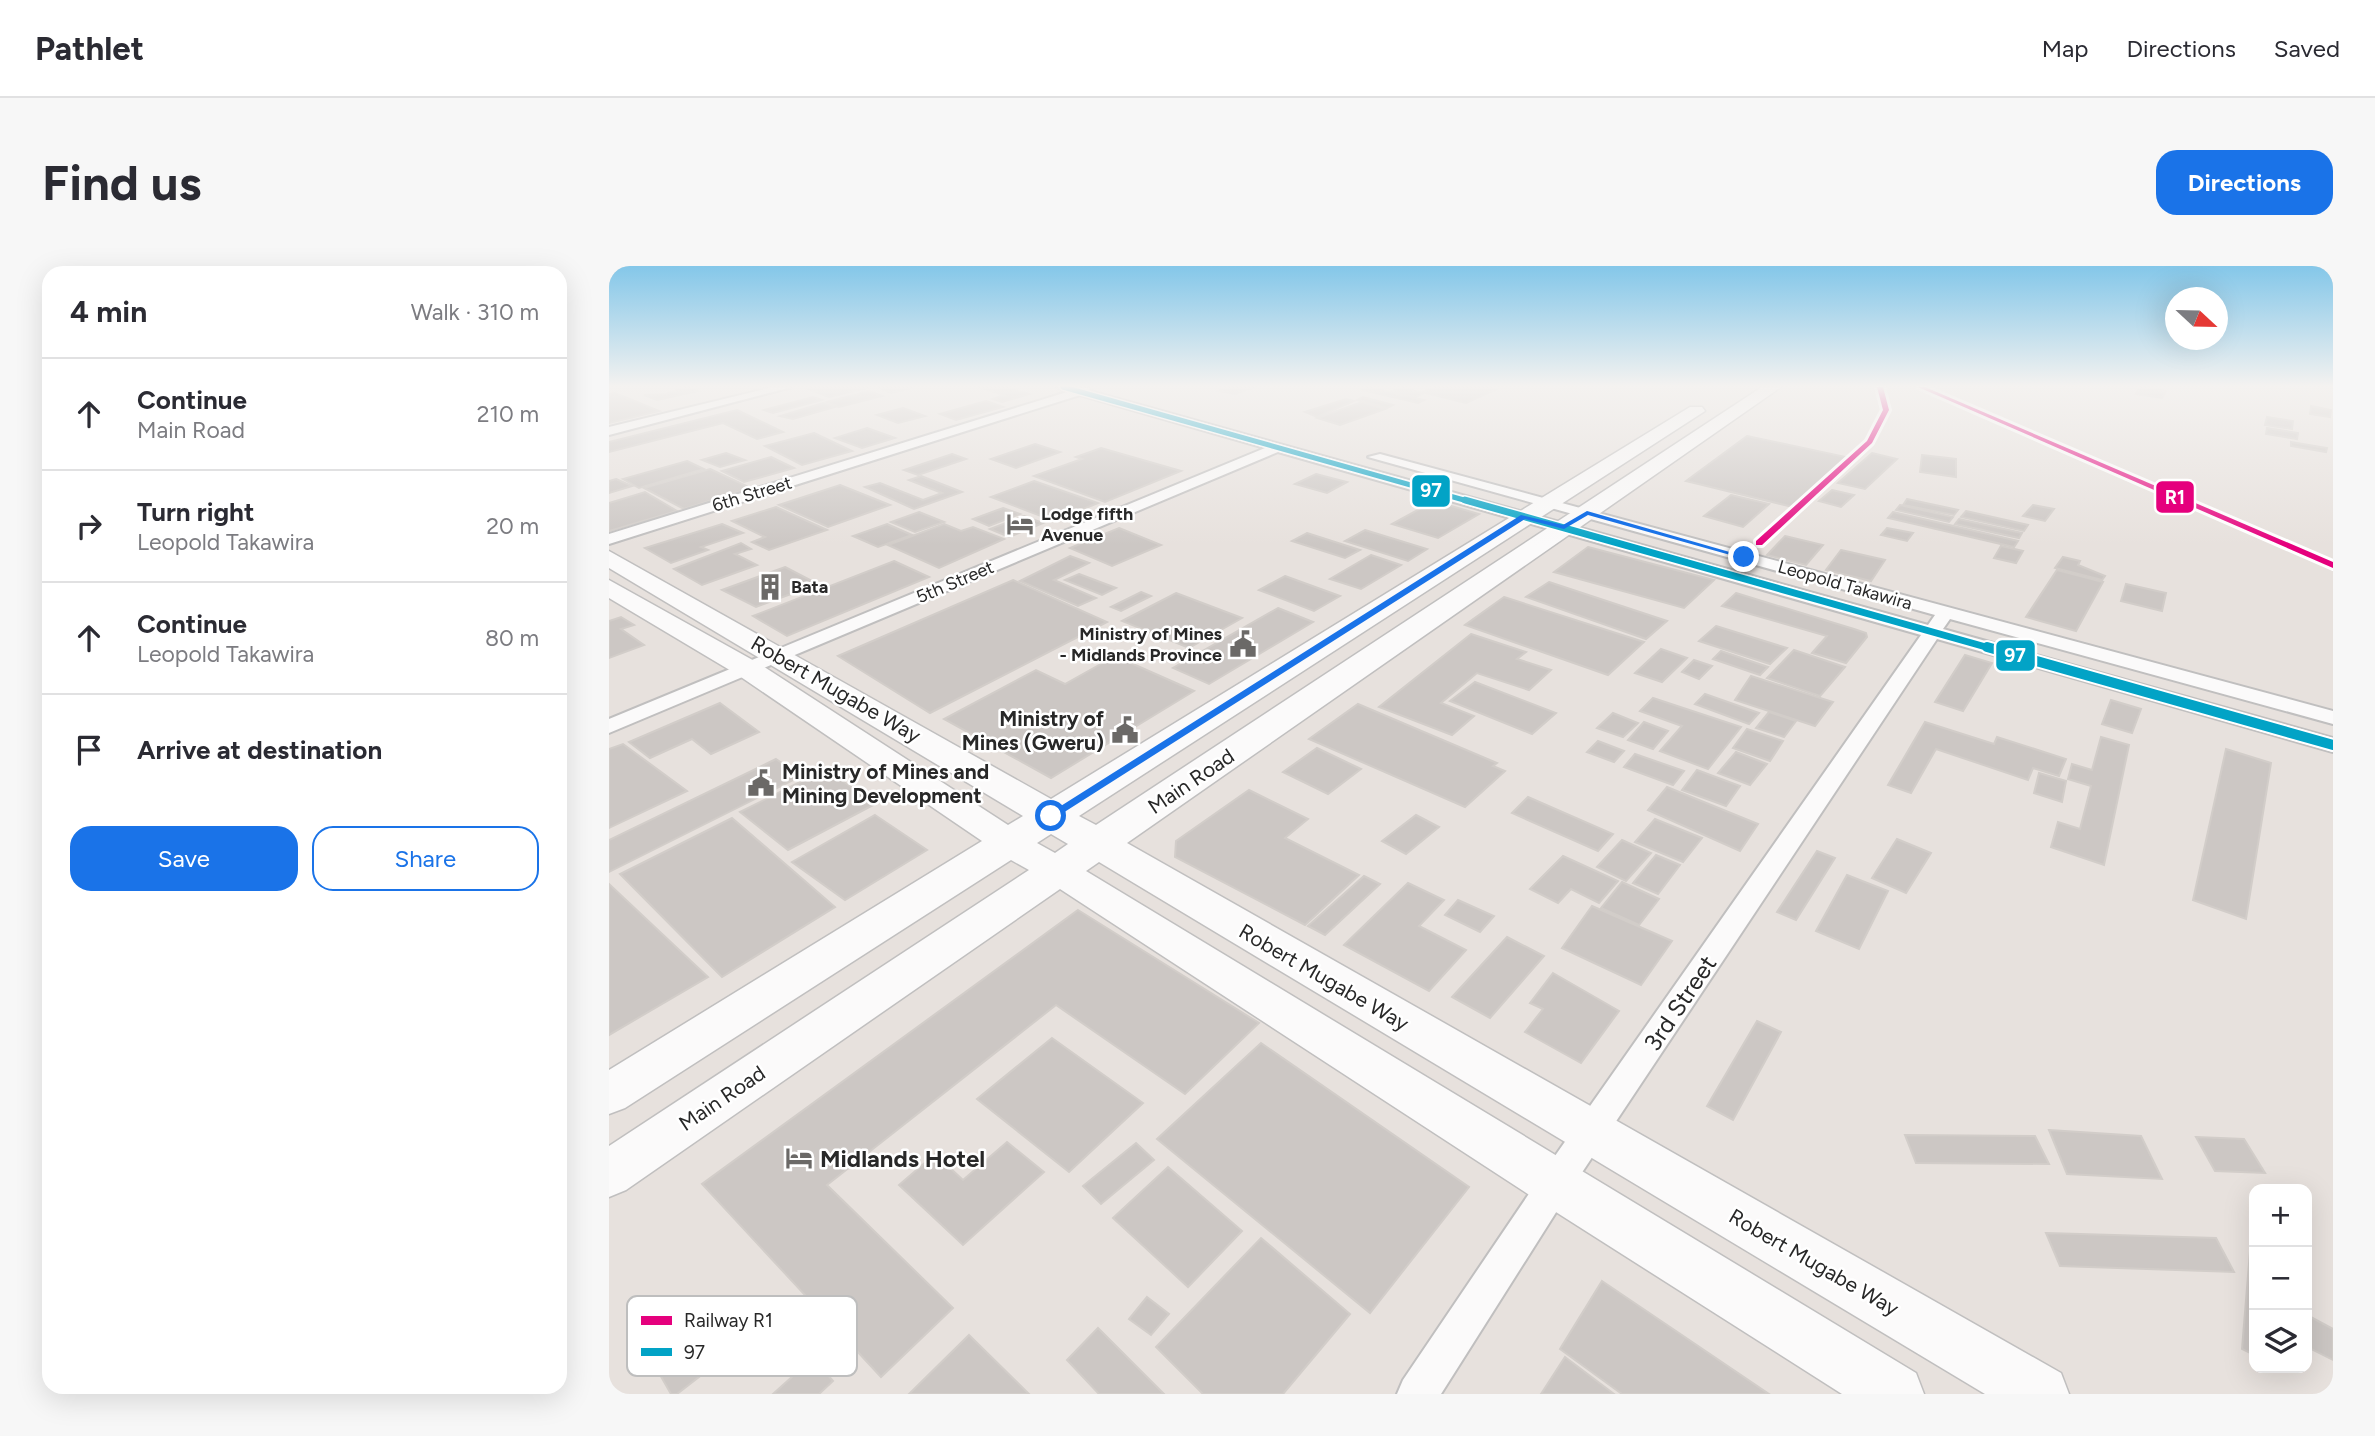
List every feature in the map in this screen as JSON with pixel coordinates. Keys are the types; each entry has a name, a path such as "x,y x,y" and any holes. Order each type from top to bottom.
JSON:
{"street":[{"name":"6th Street","path":"609,539 919,440"},
{"name":"Leopold Takawira","path":"1253,440 1555,515 1939,622 2333,745"},
{"name":"5th Street","path":"609,727 1298,440"},
{"name":"Leopold Takawira","path":"1307,440 1555,515 1939,622 2333,718"},
{"name":"Main Road","path":"609,1174 1098,844 1555,515 1668,440"},
{"name":"Main Road","path":"609,1094 1008,842 1555,515"},
{"name":"Robert Mugabe Way","path":"609,558 763,662 1008,842 1059,871 1555,1185 1895,1394"},
{"name":"Robert Mugabe Way","path":"609,587 763,662 1051,816 2040,1394"},
{"name":"3rd Street","path":"1417,1394 1555,1185 1939,622"}],"building":[{"path":"618,440 658,440 609,452 609,442"},
{"path":"789,440 828,440 852,451 802,465 765,446"},
{"path":"839,440 890,440 862,448"},
{"path":"1742,440 1764,440 1855,459 1801,509 1686,481"},
{"path":"2291,442 2327,448 2326,452 2291,446"},
{"path":"1035,444 1060,452 1016,468 991,459"},
{"path":"1101,448 1181,471 1105,502 1034,476 1082,459 1076,457"},
{"path":"726,453 745,460 720,467 702,460"},
{"path":"1872,453 1897,459 1865,489 1838,483"},
{"path":"952,454 966,459 918,475 904,470"},
{"path":"1922,455 1956,459 1956,477 1920,472"},
{"path":"771,457 794,468 744,482 722,471"},
{"path":"687,461 704,469 639,488 623,479"},
{"path":"710,469 751,488 684,509 644,488"},
{"path":"1316,474 1347,482 1327,493 1295,484"},
{"path":"921,476 962,492 914,509 865,487 880,483 923,500 942,493 909,480"},
{"path":"616,479 632,486 609,493 609,481"},
{"path":"1034,481 1098,503 1054,521 991,497"},
{"path":"840,485 890,505 828,527 779,505"},
{"path":"1832,490 1854,495 1841,507 1819,501"},
{"path":"645,492 677,511 609,531 609,503"},
{"path":"1731,495 1769,504 1743,527 1704,516"},
{"path":"1907,499 1958,510 1954,515 1903,505"},
{"path":"1434,501 1479,514 1438,538 1392,524"},
{"path":"1900,505 1953,517 1949,522 1896,510"},
{"path":"2033,505 2054,509 2045,521 2023,516"},
{"path":"776,507 827,530 769,550 752,542 765,537 732,521"},
{"path":"1003,508 1020,514 989,526 973,519"},
{"path":"1966,511 2028,525 2024,531 1961,517"},
{"path":"919,512 944,522 915,532 891,522"},
{"path":"1893,512 2018,541 2014,547 1888,518"},
{"path":"1024,516 1043,523 1009,537 990,529"},
{"path":"1959,519 2022,533 2019,538 1955,524"},
{"path":"722,524 743,533 701,547 708,550 671,563 645,548"},
{"path":"887,524 912,535 878,547 853,536"},
{"path":"944,524 961,531 973,527 1004,539 939,568 888,545"},
{"path":"1119,528 1161,545 1112,566 1070,548"},
{"path":"1887,528 1913,533 1907,541 1881,535"},
{"path":"1365,530 1427,549 1408,561 1345,541"},
{"path":"1307,533 1360,550 1345,558 1292,541"},
{"path":"1785,536 1823,545 1806,565 1767,555"},
{"path":"741,543 751,549 735,554 757,565 702,585 674,569"},
{"path":"2001,546 2023,551 2016,563 1994,558"},
{"path":"1588,547 1714,580 1684,608 1554,572"},
{"path":"1841,550 1885,560 1871,581 1826,570"},
{"path":"1371,555 1401,565 1361,589 1330,579"},
{"path":"1070,556 1089,563 1054,580 1096,598 1078,606 1020,581"},
{"path":"2063,557 2080,561 2078,565 2105,576 2102,580 2055,568"},
{"path":"894,561 929,577 787,636 753,616"},
{"name":"Bata","path":"785,567 818,584 756,607 722,590"},
{"path":"2057,570 2103,582 2076,631 2026,617"},
{"path":"1079,574 1116,588 1102,595 1065,580"},
{"path":"1285,576 1340,596 1314,611 1259,590"},
{"path":"1013,580 1107,622 930,713 838,656"},
{"path":"1549,582 1667,621 1646,639 1526,597"},
{"path":"2126,584 2166,593 2162,611 2121,601"},
{"path":"1141,592 1151,596 1121,611 1111,607"},
{"path":"1176,593 1242,618 1189,648 1122,621"},
{"path":"1736,593 1866,633 1867,637 1846,663 1812,653 1827,636 1722,606"},
{"path":"1504,597 1644,642 1608,675 1465,625"},
{"path":"1278,608 1313,622 1209,684 1173,668"},
{"path":"621,617 634,625 621,629 644,645 609,658 609,621"},
{"path":"1716,626 1787,648 1770,664 1699,641"},
{"path":"1471,634 1526,652 1517,659 1551,670 1529,690 1477,673 1441,703 1474,716 1452,735 1379,707"},
{"path":"1661,649 1687,658 1662,682 1635,673"},
{"path":"1794,650 1845,667 1820,696 1767,678"},
{"path":"1721,651 1768,667 1760,675 1713,659"},
{"path":"1965,655 1992,663 1963,711 1935,702"},
{"path":"1115,656 1194,691 1051,778 944,719 1036,670 1065,684"},
{"path":"1694,660 1712,666 1699,679 1682,672"},
{"path":"1751,676 1833,702 1815,726 1735,700"},
{"path":"1475,682 1556,713 1532,734 1450,701"},
{"path":"1705,694 1759,713 1749,724 1695,704"},
{"path":"1653,698 1741,727 1708,769 1660,751 1682,726 1640,711"},
{"path":"2111,700 2141,709 2132,733 2102,724"},
{"path":"720,703 759,732 711,754 692,739 650,758 629,742"},
{"path":"1358,704 1497,763 1493,766 1505,771 1465,807 1309,739"},
{"path":"1769,712 1796,721 1784,737 1756,728"},
{"path":"1613,713 1638,723 1623,737 1597,728"},
{"path":"1644,722 1668,731 1653,749 1628,740"},
{"path":"1925,722 1994,744 1997,737 2066,759 2059,776 2033,768 2028,780 1936,749 1911,793 1888,785"},
{"path":"1747,729 1783,741 1770,761 1733,748"},
{"path":"2101,737 2129,745 2104,865 2051,847 2058,822 2080,829 2091,786 2068,779 2072,764 2092,770"},
{"path":"1598,741 1624,751 1614,762 1587,752"},
{"path":"623,744 687,791 609,828 609,749"},
{"path":"1317,748 1361,769 1328,794 1283,772"},
{"path":"2226,749 2271,763 2246,919 2193,900"},
{"path":"1736,752 1767,764 1750,785 1718,773"},
{"path":"1635,754 1684,771 1673,785 1624,767"},
{"path":"776,759 801,776 609,872 609,840"},
{"path":"826,769 875,804 788,850 740,812"},
{"path":"1697,770 1740,786 1726,806 1682,790"},
{"path":"2039,773 2066,781 2062,802 2034,793"},
{"path":"1667,787 1758,824 1740,851 1648,810"},
{"path":"1249,790 1308,819 1285,838 1359,875 1305,925 1175,857 1176,841"},
{"path":"1528,797 1613,834 1598,851 1512,813"},
{"path":"875,815 927,850 845,900 792,862"},
{"path":"1416,815 1439,827 1406,854 1382,841"},
{"path":"732,818 835,907 722,977 620,874"},
{"path":"1655,819 1702,838 1683,862 1635,842"},
{"path":"1897,839 1931,853 1906,893 1872,878"},
{"path":"1622,840 1651,853 1626,881 1597,867"},
{"path":"1817,851 1835,858 1796,920 1777,912"},
{"path":"1656,855 1680,865 1658,894 1633,883"},
{"path":"1563,856 1618,881 1599,903 1571,889 1558,903 1530,889"},
{"path":"1847,875 1888,891 1859,949 1816,931"},
{"path":"1364,876 1380,884 1325,935 1308,926"},
{"path":"1622,882 1659,899 1639,925 1601,908"},
{"path":"1408,883 1444,900 1419,926 1466,950 1429,991 1344,945"},
{"path":"609,884 708,977 609,1035"},
{"path":"1458,900 1494,916 1480,932 1445,915"},
{"path":"1592,906 1672,941 1641,985 1562,948"},
{"name":"Midlands Hotel","path":"1078,910 1259,1023 1185,1094 1056,1005 827,1185 953,1308 881,1377 857,1351 857,1296 806,1296 702,1184"},
{"path":"1507,937 1544,956 1490,1018 1452,997"},
{"path":"1553,973 1619,1011 1581,1063 1525,1032 1543,1009 1530,1003"},
{"path":"1757,1021 1781,1032 1733,1120 1707,1106"},
{"path":"1052,1038 1143,1103 1069,1172 977,1099"},
{"path":"1261,1043 1469,1187 1370,1313 1157,1139"},
{"path":"2049,1130 2141,1136 2162,1179 2067,1174"},
{"path":"1905,1135 2035,1136 2049,1164 1916,1163"},
{"path":"2196,1137 2244,1139 2265,1173 2215,1171"},
{"path":"1007,1142 1044,1172 963,1245 899,1185 935,1154 963,1180"},
{"path":"1136,1143 1154,1160 1101,1204 1083,1186"},
{"path":"1168,1167 1242,1231 1188,1287 1113,1218"},
{"path":"2046,1233 2216,1238 2234,1272 2060,1266"},
{"path":"1261,1238 1350,1314 1283,1394 1203,1394 1156,1347"},
{"path":"2249,1263 2249,1352 2242,1349"},
{"path":"1602,1281 1769,1394 1622,1394 1560,1349"},
{"path":"1147,1297 1169,1314 1151,1335 1129,1319"},
{"path":"2312,1318 2333,1329 2333,1360 2312,1350"},
{"path":"1098,1328 1164,1394 1099,1394 1067,1360"},
{"path":"969,1335 1029,1394 909,1394"},
{"path":"1565,1357 1614,1394 1541,1394"},
{"path":"661,1376 700,1376 677,1394 671,1394"},
{"path":"793,1376 829,1376 833,1381 819,1394 773,1394"}],"railway":[{"path":"1804,502 1871,440"},
{"path":"2043,440 2187,502"},
{"path":"1759,543 1806,500"},
{"path":"2183,500 2333,565"}],"rail line":[{"name":"R1","path":"1759,543 1871,440"},
{"name":"R1","path":"2043,440 2333,565"}],"transit line":[{"name":"97","path":"1250,440 2333,745"}],"place":[{"name":"Lodge fifth Avenue","path":"1020,524"},
{"name":"Bata","path":"770,587"},
{"name":"Ministry of Mines - Midlands Province","path":"1243,644"},
{"name":"Ministry of Mines (Gweru)","path":"1125,730"},
{"name":"Ministry of Mines and Mining Development","path":"761,783"},
{"name":"Midlands Hotel","path":"799,1158"}],"route":[{"path":"1051,816 1524,516 1564,527 1587,513 1744,557"}]}
